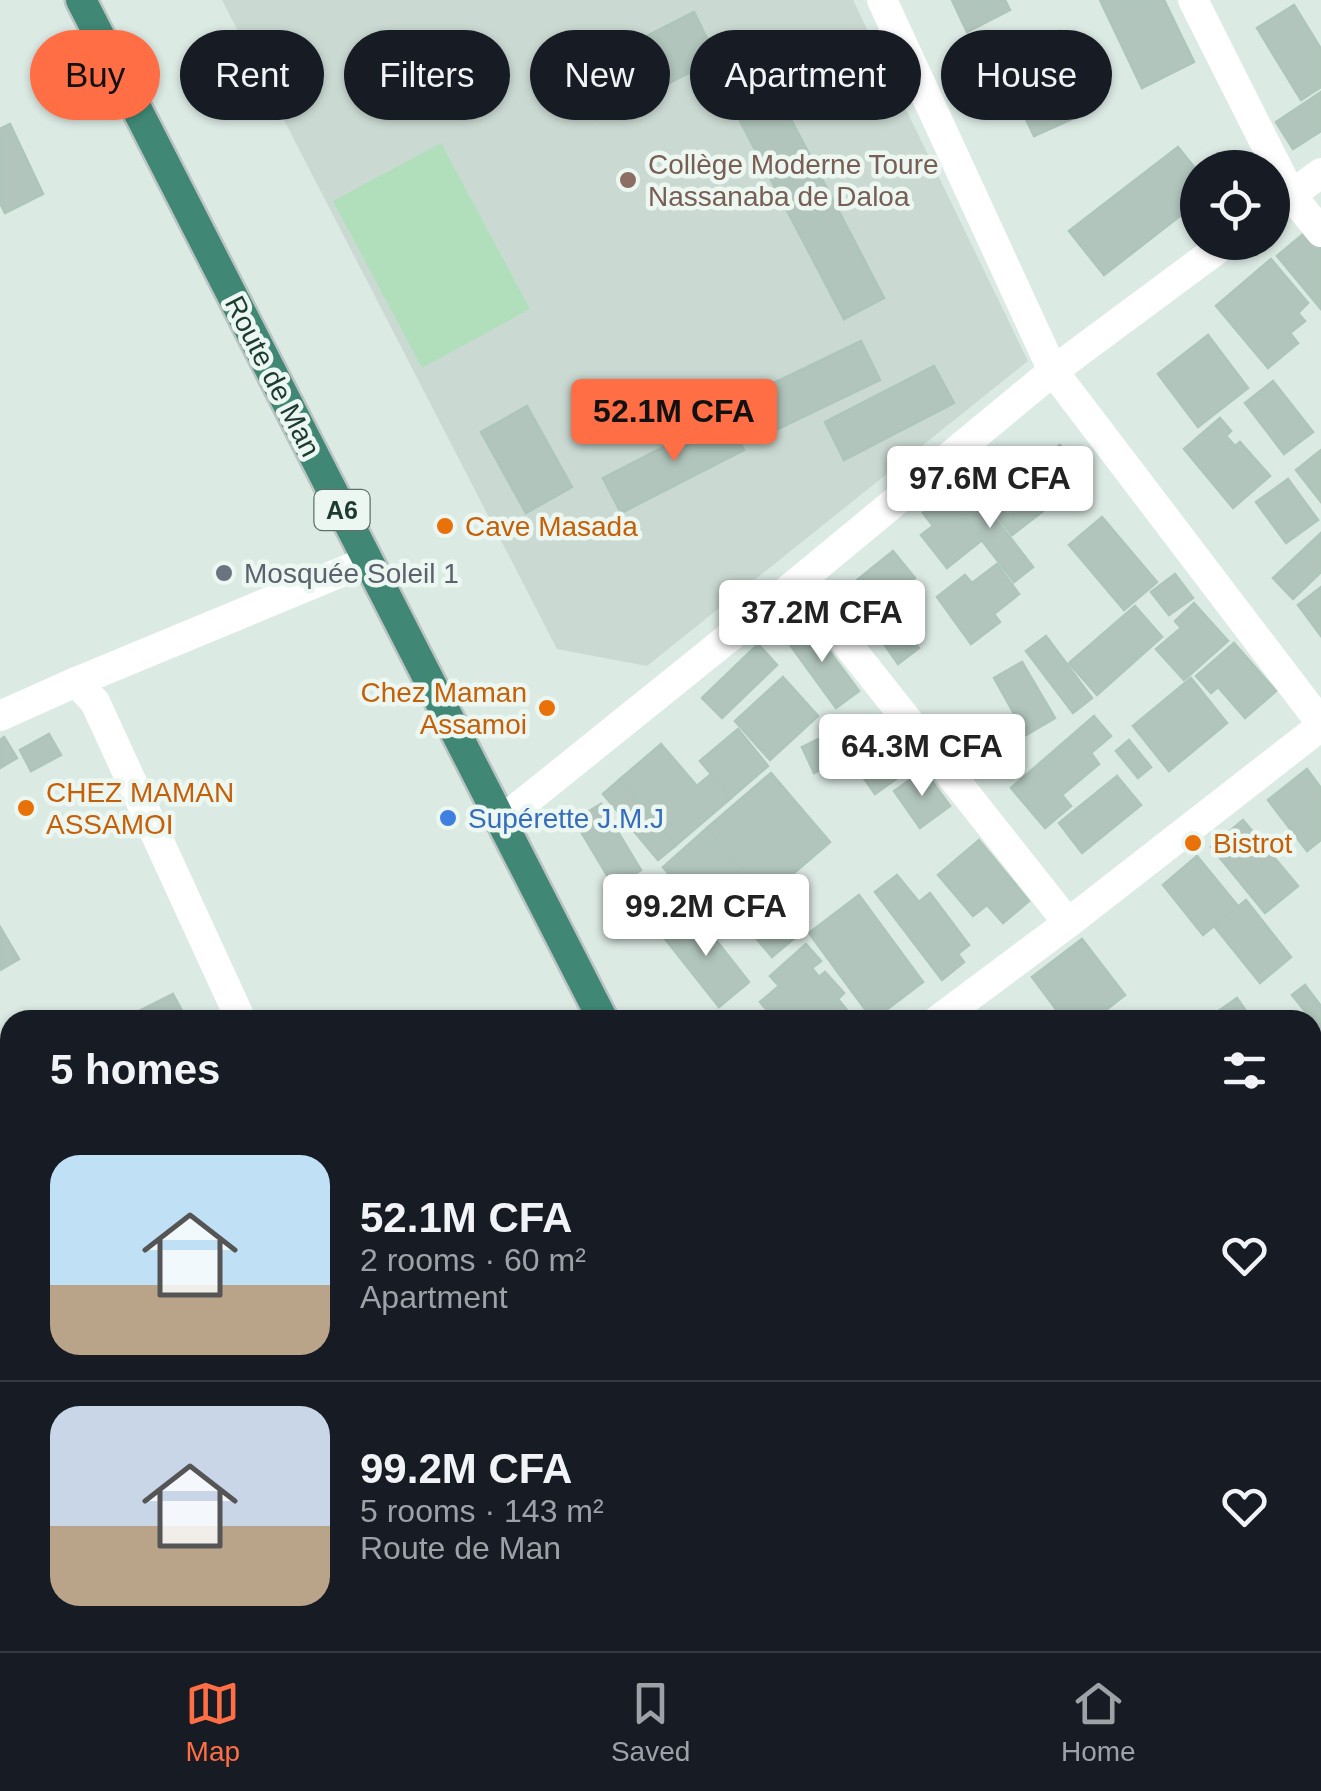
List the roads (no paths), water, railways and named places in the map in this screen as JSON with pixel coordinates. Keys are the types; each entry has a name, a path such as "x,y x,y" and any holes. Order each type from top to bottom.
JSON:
{"highway":[{"name":"Route de Man","path":"81,0 598,1010"}],"street":[{"path":"882,0 1053,371 1321,724 951,1010"},
{"path":"1193,0 1259,150"},
{"path":"1290,196 1321,173"},
{"path":"1290,208 1321,232"},
{"path":"501,820 1053,371 1203,260"},
{"path":"0,716 368,561"},
{"path":"798,582 1068,923"},
{"path":"76,682 95,702 235,1010"}],"place":[{"name":"Collège Moderne Toure Nassanaba de Daloa","path":"628,180"},
{"name":"Cave Masada","path":"445,526"},
{"name":"Mosquée Soleil 1","path":"224,573"},
{"name":"Chez Maman Assamoi","path":"547,708"},
{"name":"CHEZ MAMAN ASSAMOI","path":"26,808"},
{"name":"Supérette J.M.J","path":"448,818"},
{"name":"Bistrot","path":"1193,843"}]}
